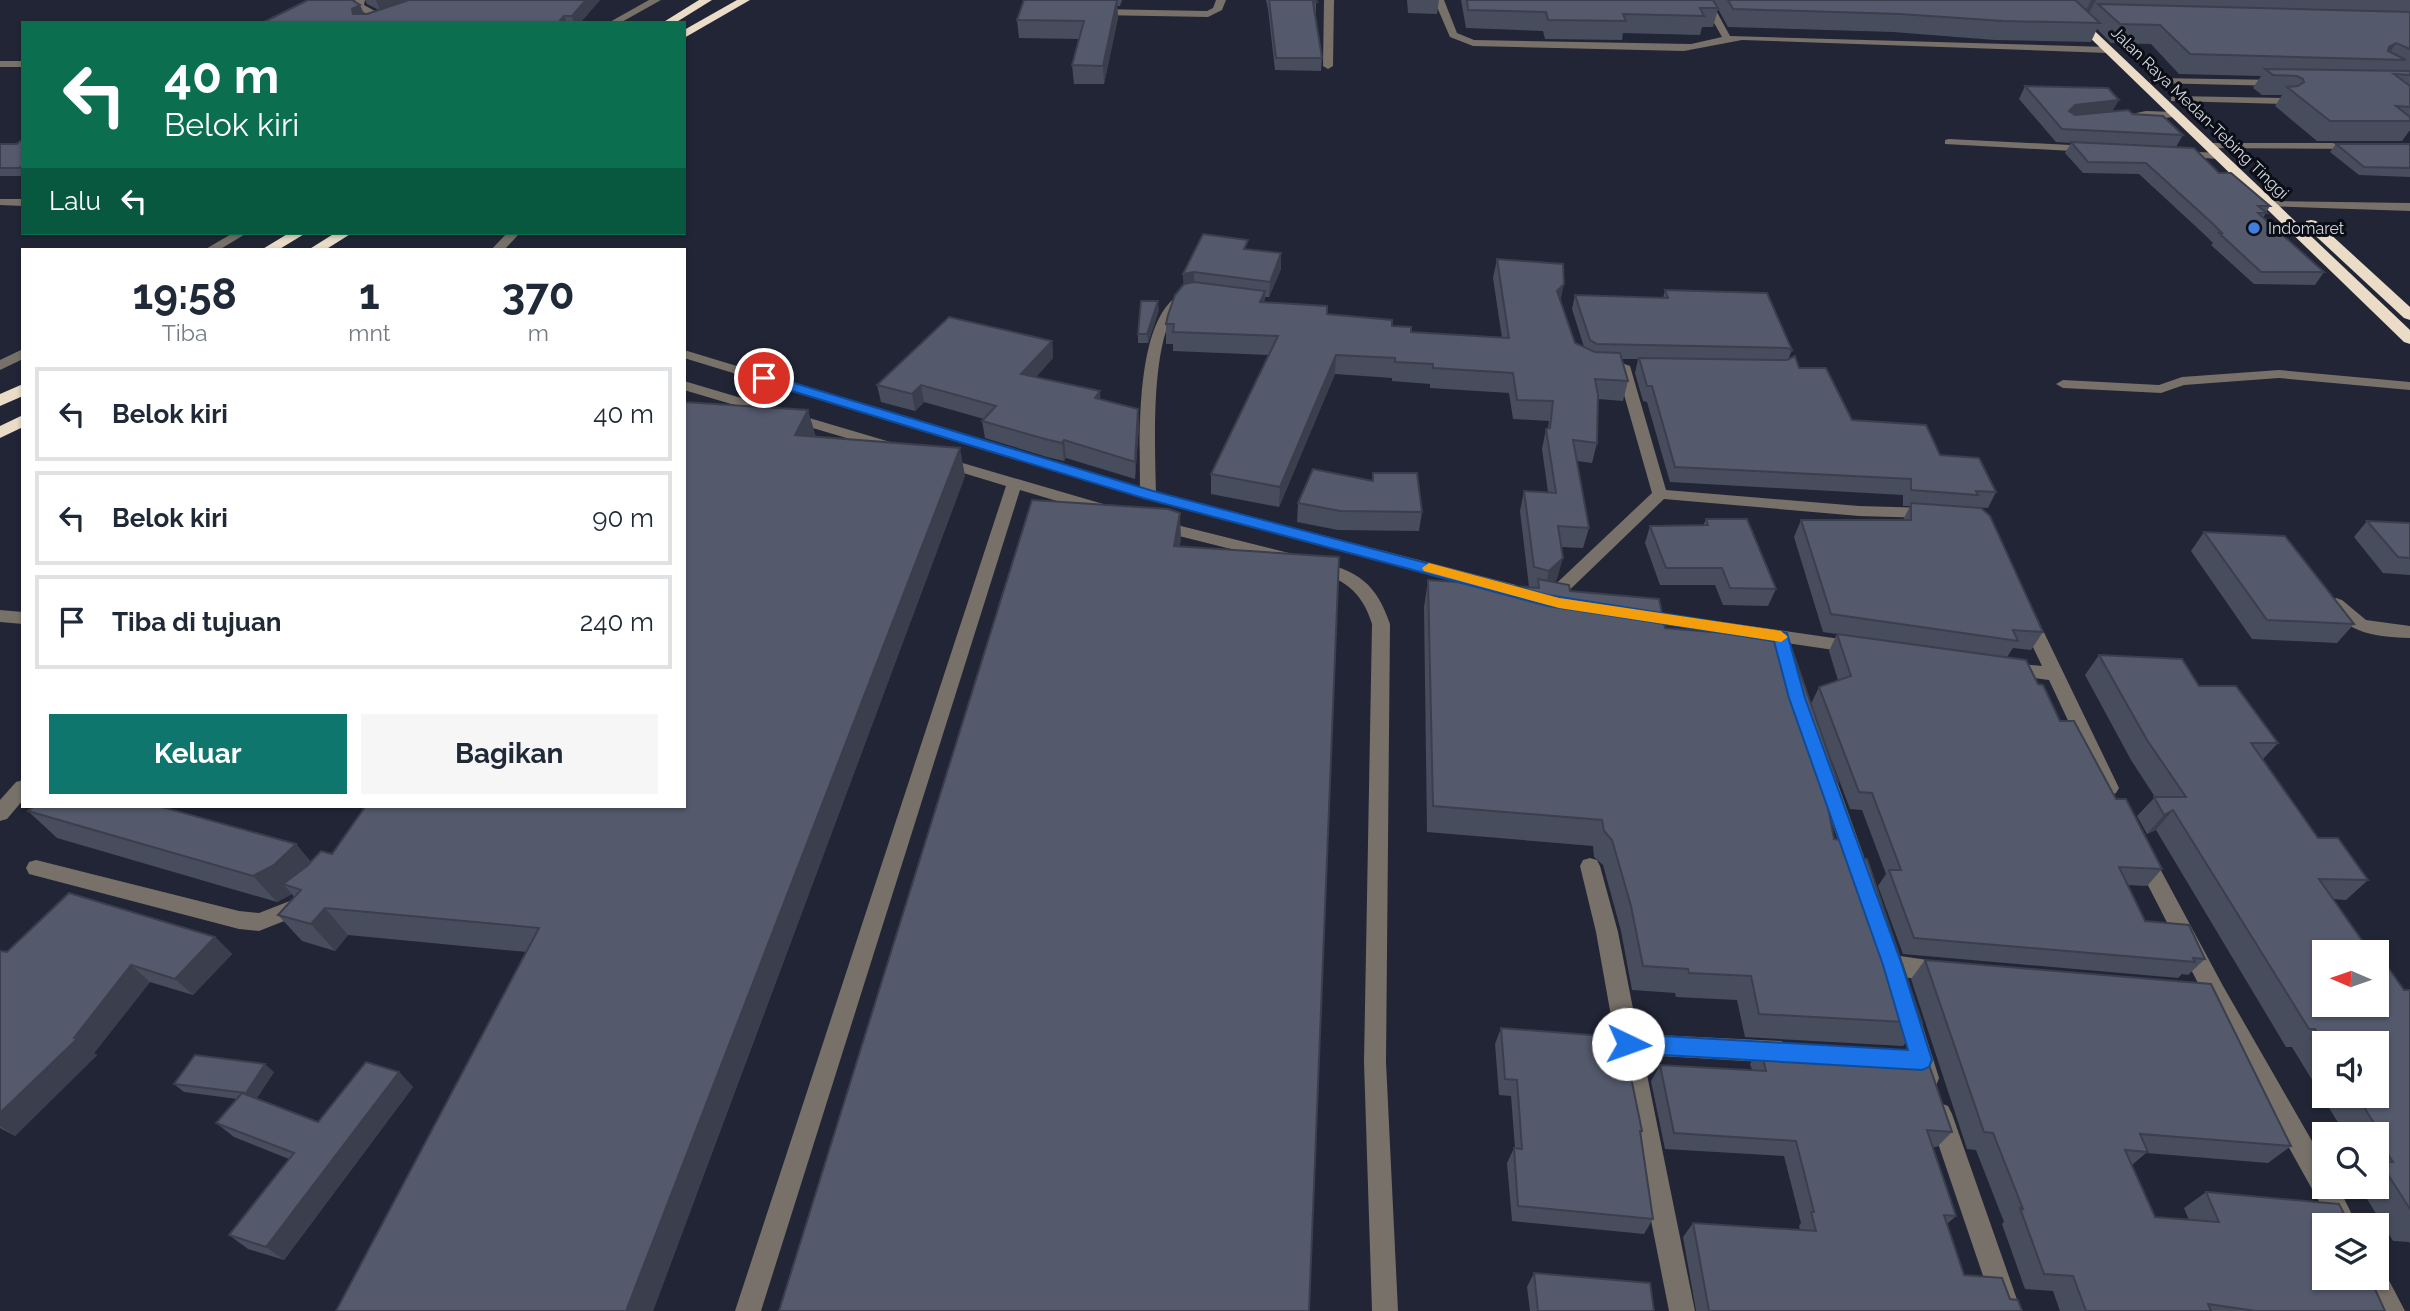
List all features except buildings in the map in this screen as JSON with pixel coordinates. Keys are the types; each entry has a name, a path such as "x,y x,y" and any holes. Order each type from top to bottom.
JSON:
{"highway":[{"path":"670,21 707,0"},
{"path":"686,34 745,0"},
{"name":"Jalan Raya Medan-Tebing Tinggi","path":"2056,0 2070,6 2175,99 2269,204 2410,339"},
{"name":"Jalan Raya Medan-Tebing Tinggi","path":"2070,6 2108,50 2208,146 2222,151 2289,204 2410,316"},
{"path":"272,248 295,235"},
{"path":"319,248 341,235"},
{"path":"0,401 21,390"},
{"path":"0,433 21,421"}],"street":[{"path":"360,0 359,6 363,10 379,16"},
{"path":"616,21 656,0"},
{"path":"1085,11 1208,14 1217,10 1221,0"},
{"path":"1328,66 1329,0"},
{"path":"1439,0 1453,35 1473,43 1684,48 1727,38 2108,50"},
{"path":"1697,0 1707,3 1727,38"},
{"path":"2048,12 2070,6"},
{"path":"367,21 390,13"},
{"path":"0,64 21,64"},
{"path":"2155,81 2293,83"},
{"path":"2175,99 2285,101"},
{"path":"2112,119 2146,114 2176,115"},
{"path":"1949,142 2102,150"},
{"path":"2168,153 2368,146"},
{"path":"0,202 21,203"},
{"path":"2269,204 2410,206"},
{"path":"214,248 237,235"},
{"path":"499,248 512,235"},
{"path":"1148,495 1149,387 1166,313 1183,295 1206,295"},
{"path":"0,366 21,355"},
{"path":"686,355 1148,495 1548,601 1572,605"},
{"path":"1601,366 1630,366 1660,494"},
{"path":"2063,384 2161,389 2182,381 2279,374 2410,386"},
{"path":"686,386 1116,513"},
{"path":"723,412 761,408"},
{"path":"748,1311 1014,484"},
{"path":"1548,601 1660,494 1859,511 1939,514"},
{"path":"1141,520 1343,572 1376,603 1381,624 1375,1062 1385,1311"},
{"path":"2327,592 2343,614 2357,624 2371,630 2410,632"},
{"path":"2024,606 2116,803"},
{"path":"1622,613 1874,650"},
{"path":"0,616 21,618"},
{"path":"1782,637 1786,661"},
{"path":"1991,666 2055,674"},
{"path":"1815,749 1870,902"},
{"path":"0,813 21,789"},
{"path":"2134,838 2215,993 2312,1165"},
{"path":"1590,866 1606,932 1682,1311"},
{"path":"36,868 239,920 259,922 300,906 317,892"},
{"path":"1884,940 2008,1311"},
{"path":"1893,965 1957,971"},
{"path":"2189,990 2215,993"},
{"path":"1628,1044 1802,1054"},
{"path":"1895,1059 1922,1060"},
{"path":"2381,1290 2392,1311"}],"slow traffic":[{"path":"1429,568 1559,603 1781,637"}],"place":[{"name":"Indomaret","path":"2254,228"}],"route":[{"path":"764,378 1148,495 1548,601 1782,637 1782,648 1797,698 1893,965 1922,1060 1628,1044"}]}
